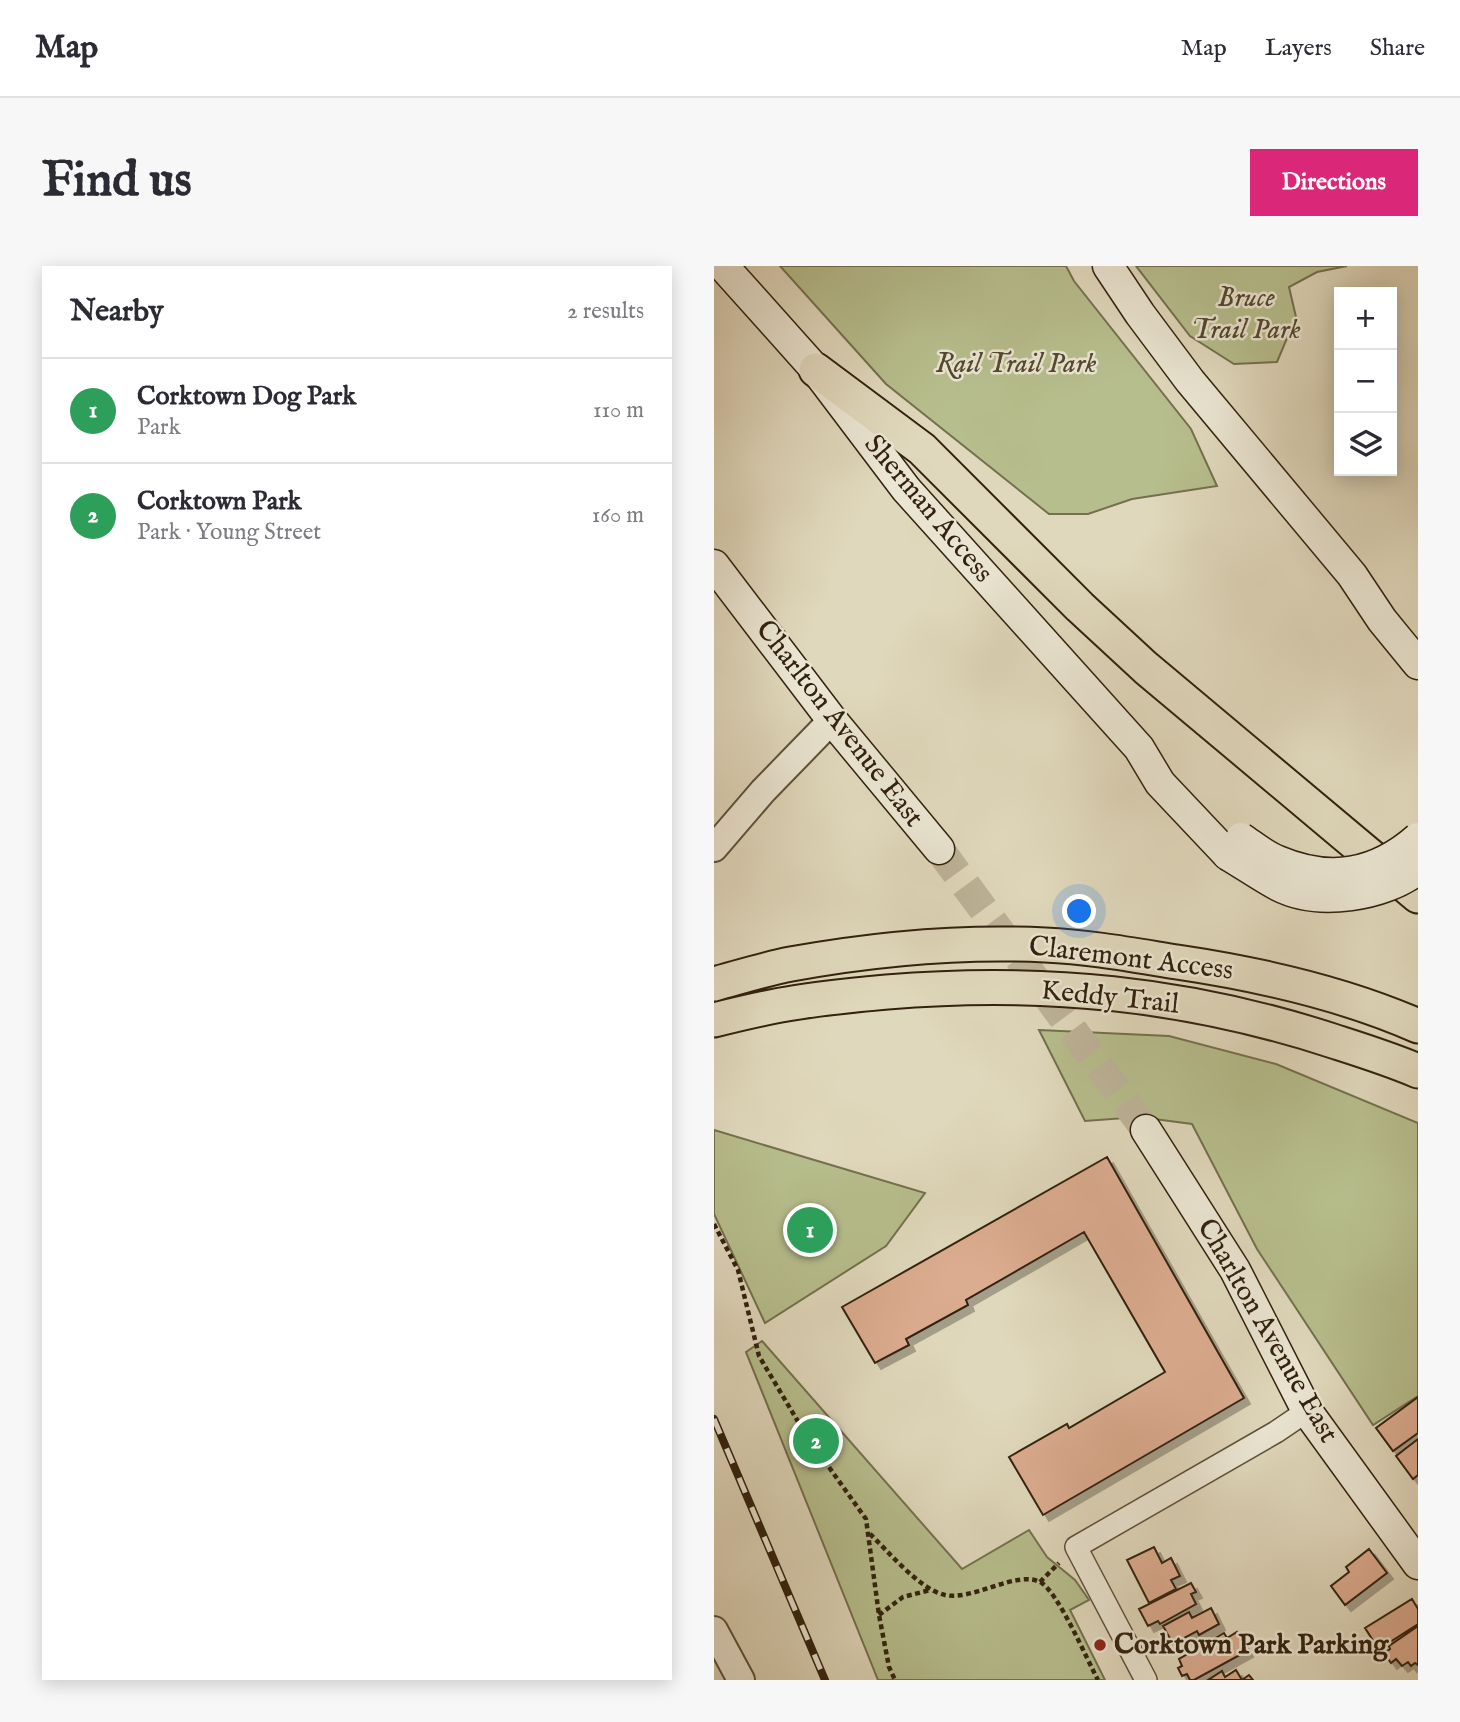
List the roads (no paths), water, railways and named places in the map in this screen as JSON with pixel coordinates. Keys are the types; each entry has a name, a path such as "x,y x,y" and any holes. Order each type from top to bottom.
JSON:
{"main road":[{"name":"Sherman Access","path":"723,266 816,370 906,489 1139,748 1172,768 1235,846 1281,888 1321,896 1343,896 1390,886 1418,869"},
{"path":"1108,266 1190,380 1352,575 1382,620 1418,664"},
{"path":"816,370 922,449 1080,607 1146,668 1418,896"},
{"name":"Charlton Avenue East","path":"714,565 832,720 939,849"},
{"path":"1352,575 1398,610 1418,634"},
{"name":"Sherman Access","path":"1235,846 1313,873 1348,873 1386,862 1418,838"},
{"name":"Claremont Access","path":"714,984 789,964 853,954 930,946 1044,945 1102,950 1242,972 1325,994 1418,1026"},
{"name":"Claremont Access","path":"714,1020 787,1003 937,988 1017,987 1105,991 1199,1005 1290,1027 1418,1071"},
{"name":"Charlton Avenue East","path":"1146,1130 1236,1270 1307,1411 1418,1564"}],"street":[{"path":"714,848 763,791 832,720"},
{"path":"1146,1680 1076,1547 1276,1432 1307,1411"},
{"path":"714,1630 741,1680"}],"tunnel":[{"path":"939,849 1146,1130"}],"railway":[{"path":"714,1419 825,1680"}],"place":[{"name":"Corktown Dog Park","path":"810,1230"},
{"name":"Corktown Park","path":"816,1441"},
{"name":"Corktown Park Parking","path":"1100,1645"}],"park label":[{"name":"Bruce Trail Park","path":"1246,314"},
{"name":"Rail Trail Park","path":"1016,364"}]}
